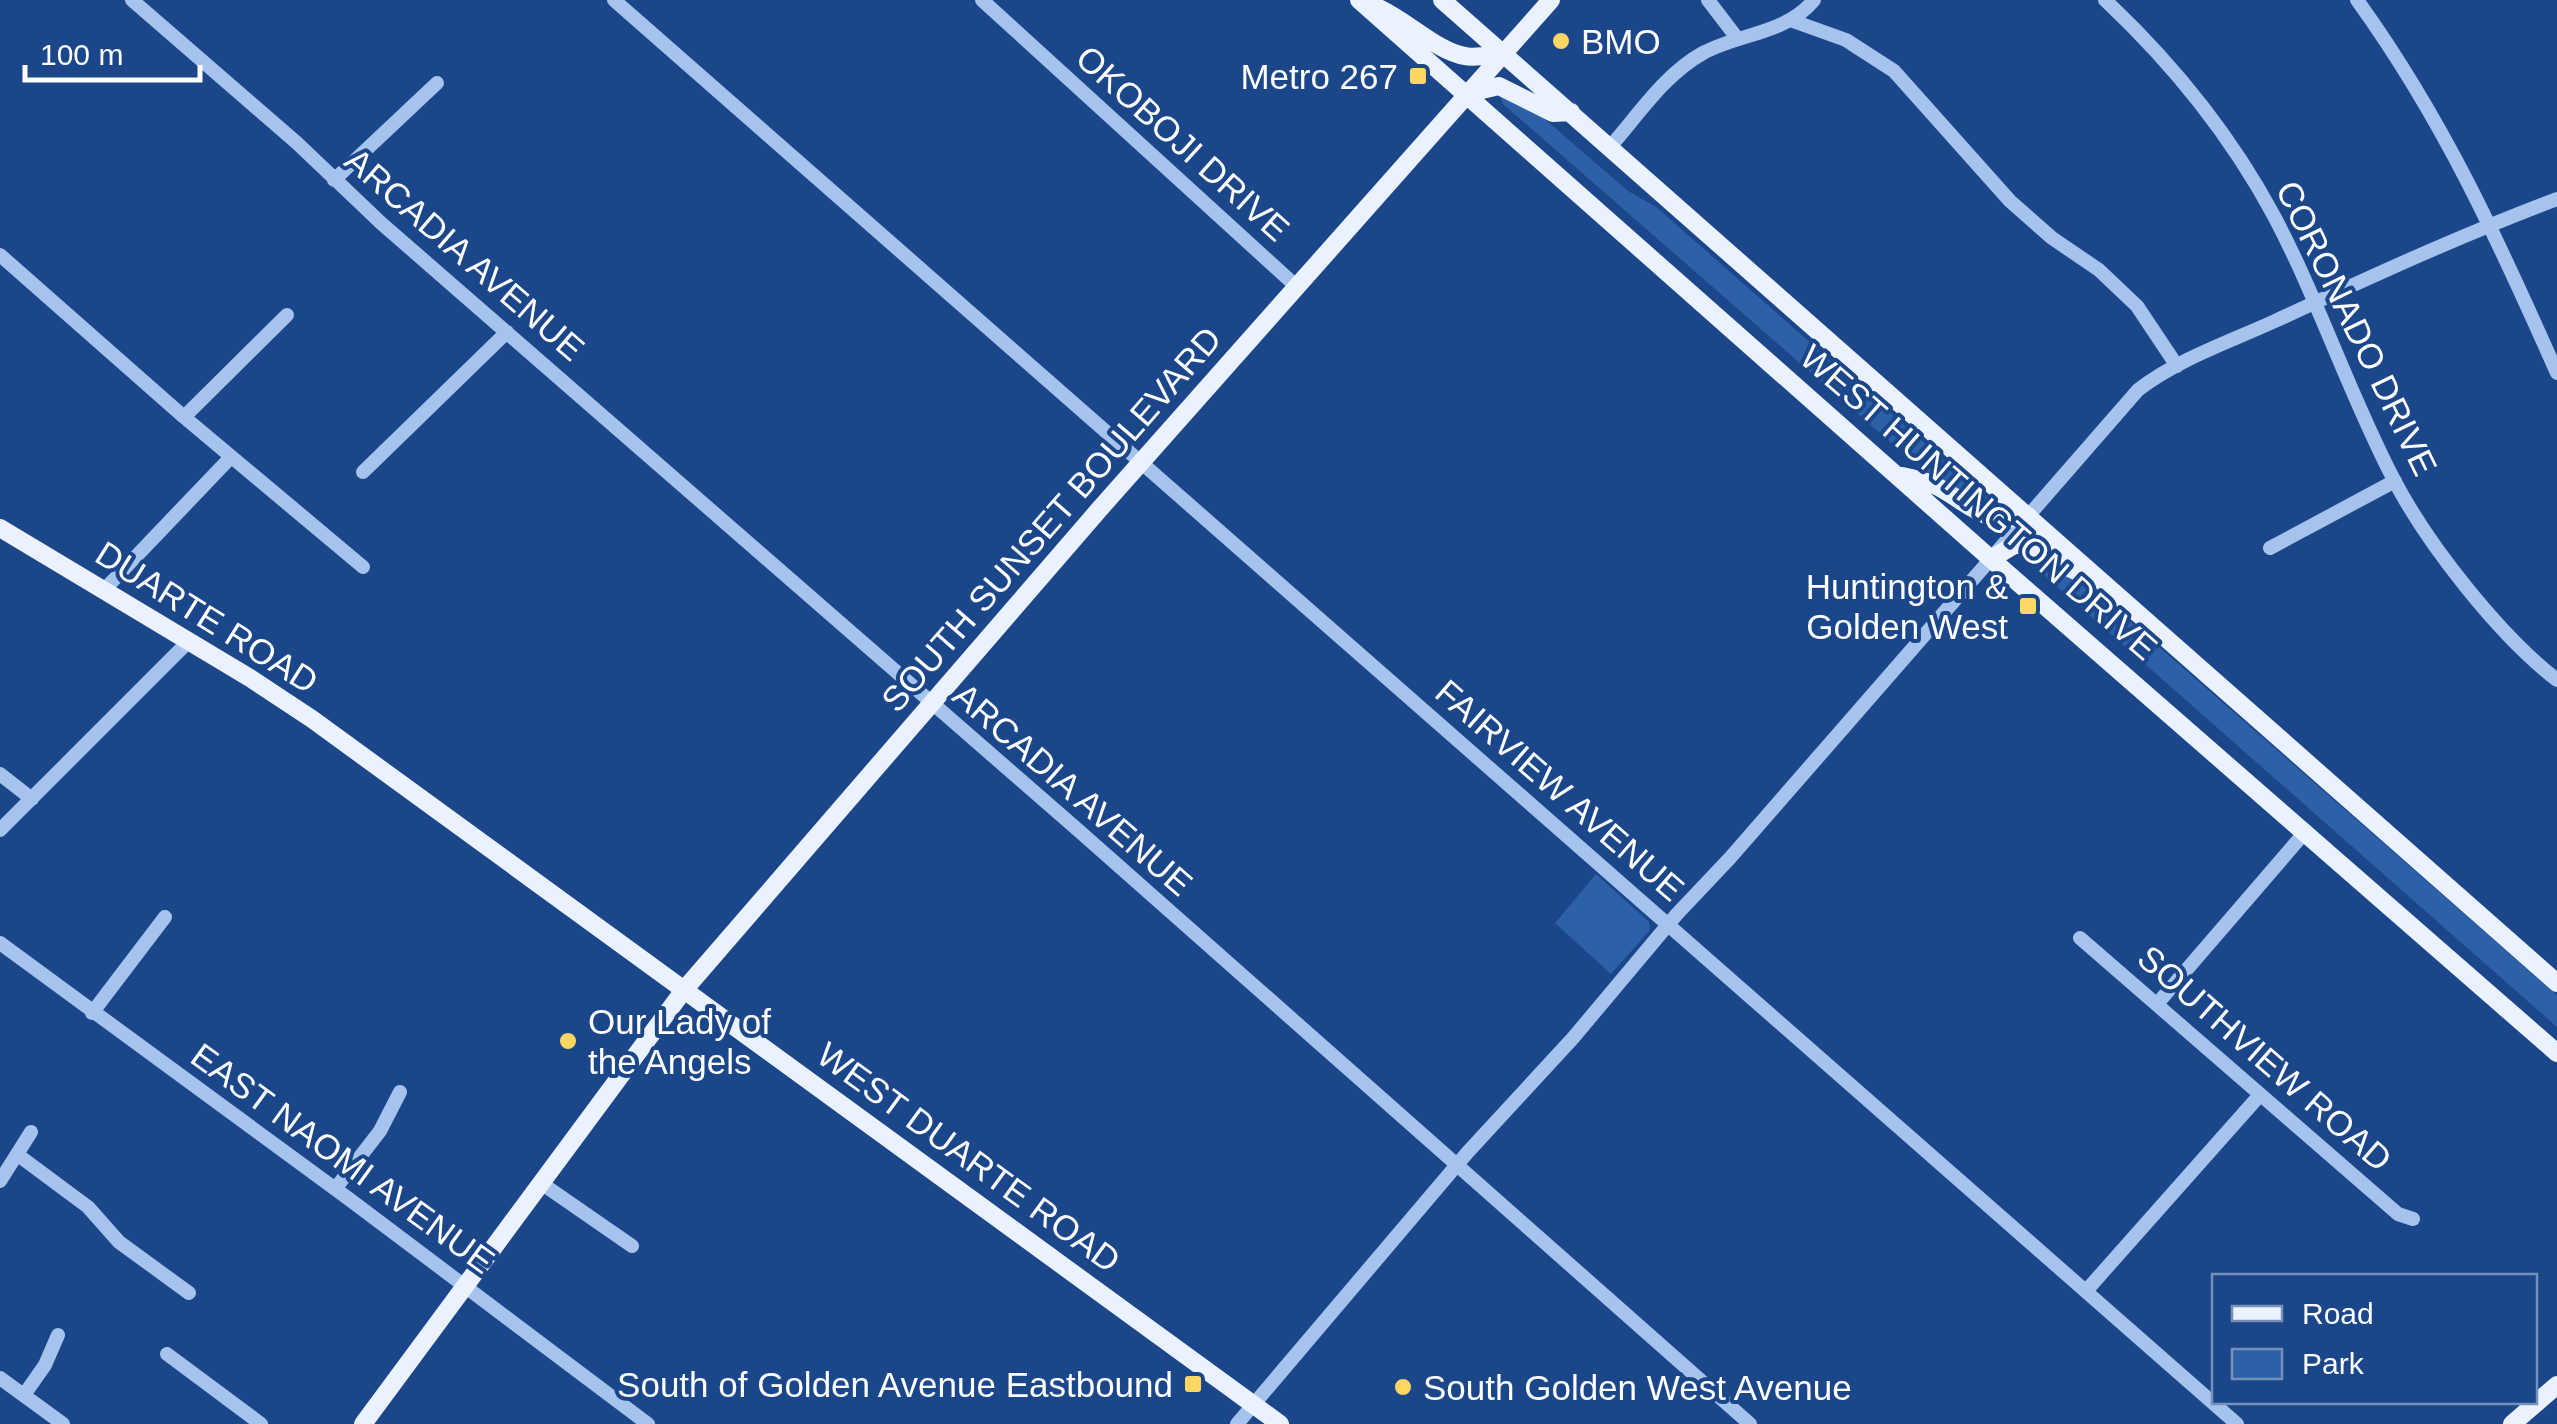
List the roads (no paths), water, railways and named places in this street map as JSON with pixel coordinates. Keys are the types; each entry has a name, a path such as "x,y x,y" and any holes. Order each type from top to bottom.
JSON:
{"main road":[{"path":"1360,0 1392,12 1415,30 1465,56 1505,52"},
{"name":"WEST HUNTINGTON DRIVE","path":"1360,0 1990,559 2557,1052"},
{"name":"WEST HUNTINGTON DRIVE","path":"1442,0 2557,983"},
{"name":"SOUTH SUNSET BOULEVARD","path":"363,1424 684,990 1141,463 1551,0"},
{"path":"1468,94 1498,86 1553,113 1571,112"},
{"path":"1896,474 1936,485 2006,522 2028,516"},
{"name":"DUARTE ROAD","path":"0,528 266,688 377,766"},
{"path":"1990,559 2014,545 2022,546 2098,581"},
{"name":"WEST DUARTE ROAD","path":"377,766 1280,1424"},
{"path":"2537,1402 2557,1385"},
{"path":"2512,1424 2535,1404"}],"street":[{"name":"ARCADIA AVENUE","path":"132,0 1750,1424"},
{"name":"FAIRVIEW AVENUE","path":"614,0 2212,1402"},
{"path":"1708,0 1736,38"},
{"path":"1610,147 1681,68 1736,38 1792,21 1814,0"},
{"name":"CORONADO DRIVE","path":"2105,0 2176,76 2230,146 2274,217 2394,481 2461,582 2557,680"},
{"path":"2357,0 2422,96 2491,224 2557,373"},
{"name":"OKOBOJI DRIVE","path":"984,2 1297,286"},
{"path":"1792,21 1846,40 1894,71 2022,212 2099,270 2137,306 2177,366"},
{"path":"334,180 437,83"},
{"path":"1237,1424 1458,1165 1604,1003 2125,403 2151,380 2177,366 2491,224 2557,199"},
{"path":"0,255 184,418 362,567"},
{"path":"184,418 287,315"},
{"path":"363,472 507,332"},
{"path":"104,590 230,456"},
{"path":"2270,548 2394,481"},
{"path":"0,830 188,642"},
{"path":"0,774 32,799"},
{"path":"2157,1004 2306,831"},
{"path":"92,1013 165,916"},
{"name":"SOUTHVIEW ROAD","path":"2080,938 2398,1214 2413,1219"},
{"name":"EAST NAOMI AVENUE","path":"0,943 648,1424"},
{"path":"335,1189 380,1131 400,1092"},
{"path":"2086,1291 2259,1096"},
{"path":"0,1180 31,1132"},
{"path":"18,1156 88,1207 118,1242 189,1293"},
{"path":"541,1183 632,1246"},
{"path":"24,1395 45,1365 58,1334"},
{"path":"167,1354 262,1424"},
{"path":"0,1378 62,1424"},
{"name":"FAIRVIEW AVENUE","path":"2214,1404 2237,1424"}],"place":[{"name":"BMO","path":"1561,41"},
{"name":"Metro 267","path":"1418,76"},
{"name":"Huntington & Golden West","path":"2028,606"},
{"name":"Our Lady of the Angels","path":"568,1041"},
{"name":"South of Golden Avenue Eastbound","path":"1193,1384"},
{"name":"South Golden West Avenue","path":"1403,1387"}]}
